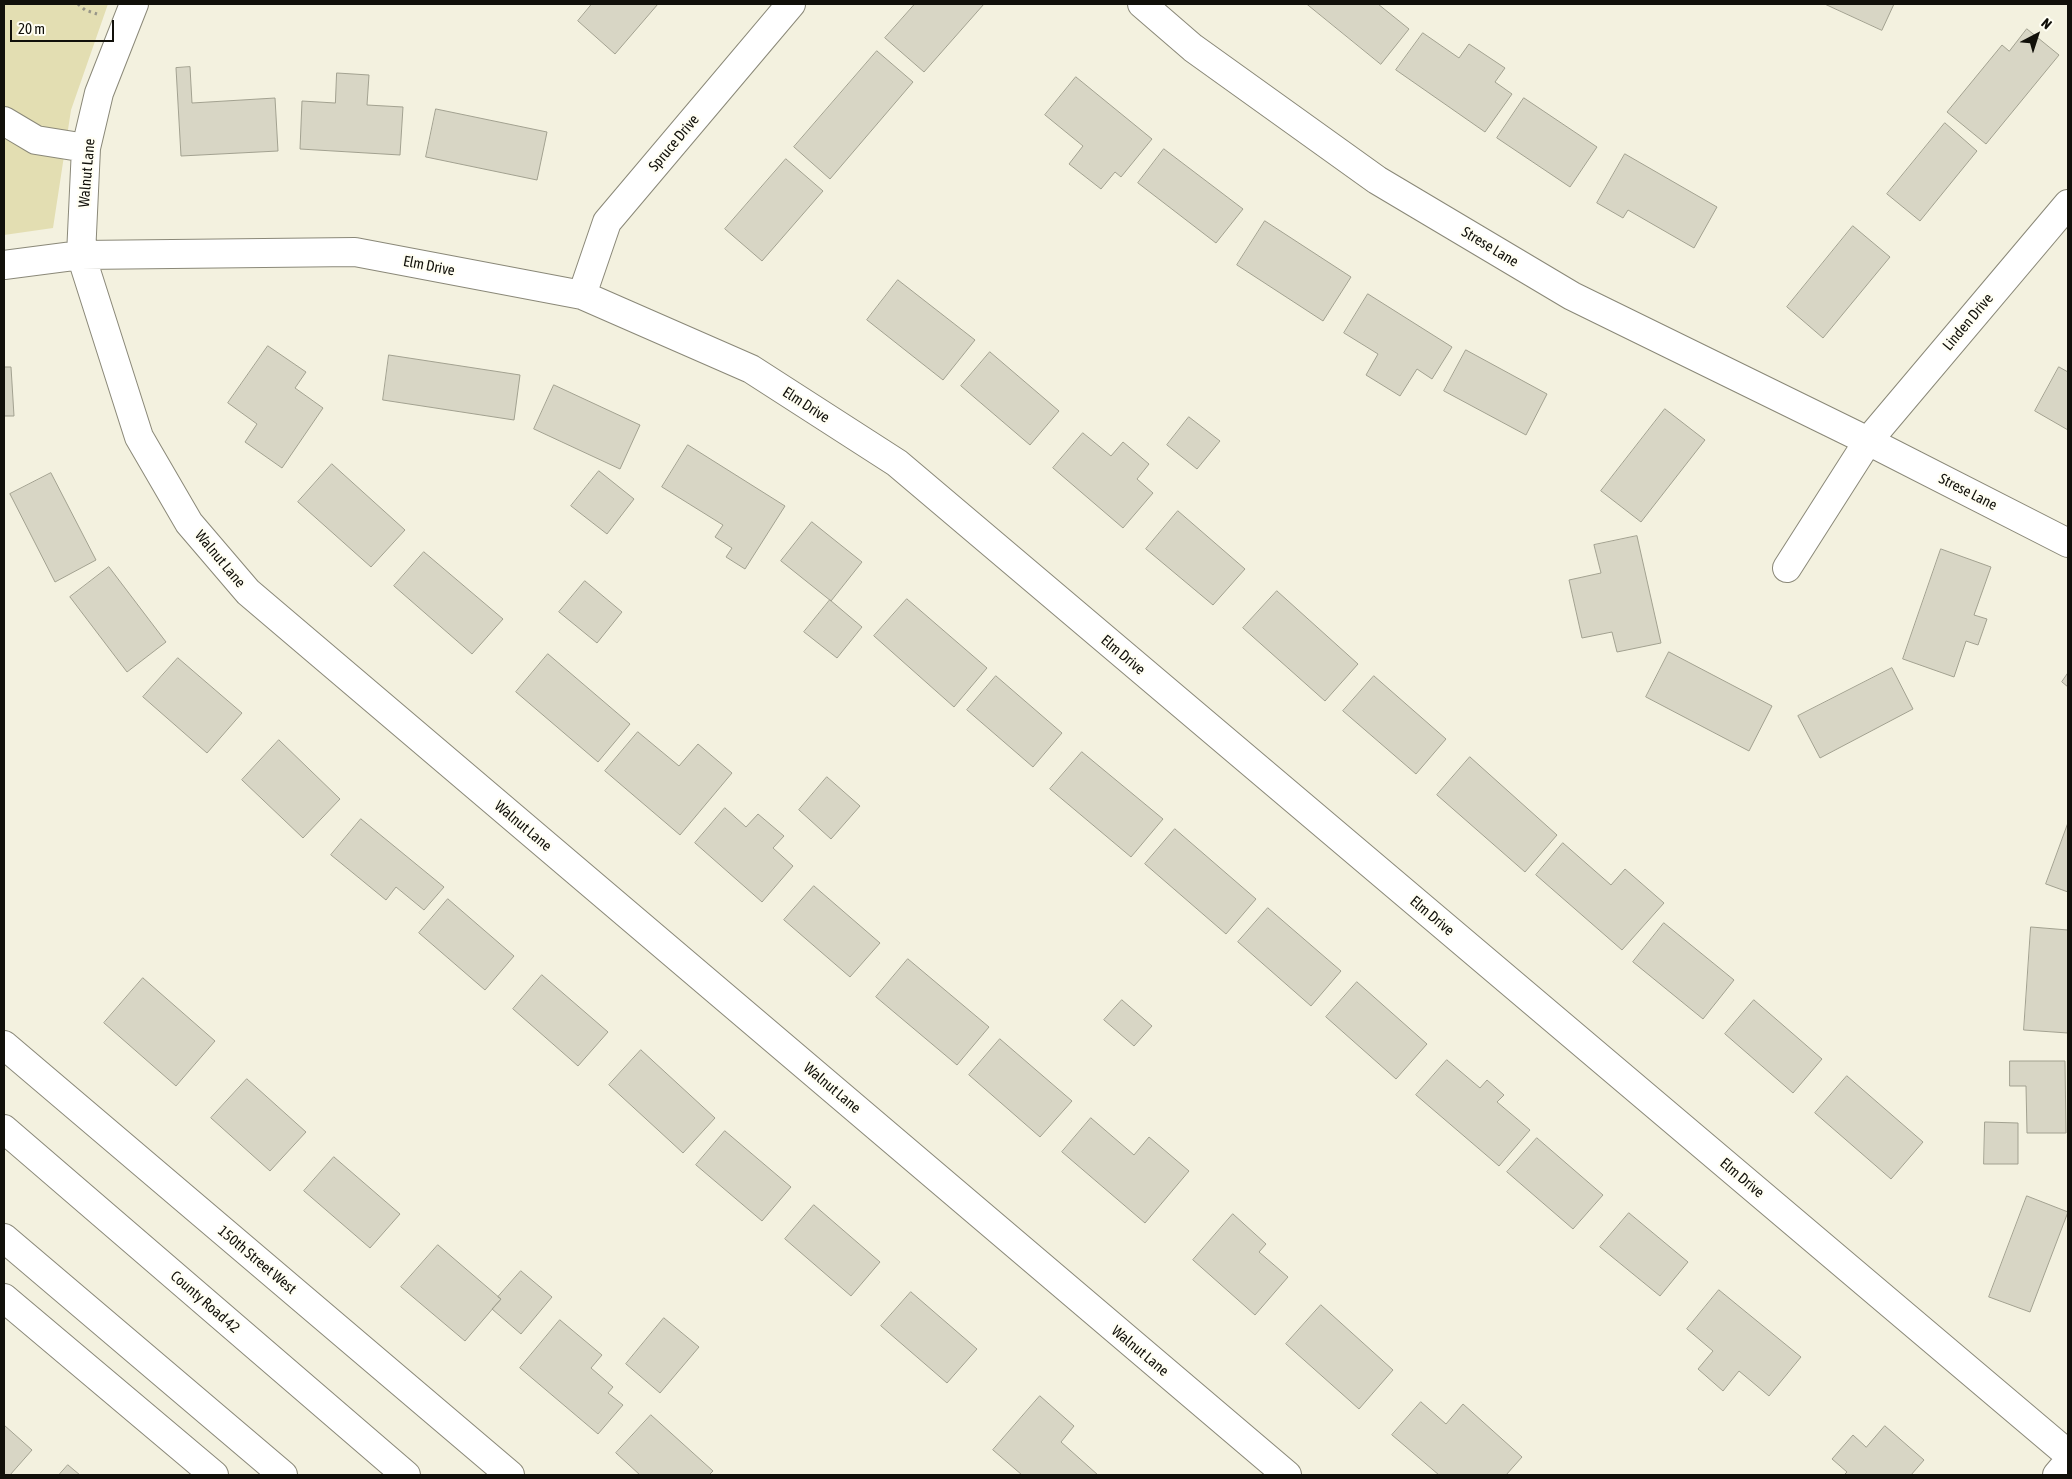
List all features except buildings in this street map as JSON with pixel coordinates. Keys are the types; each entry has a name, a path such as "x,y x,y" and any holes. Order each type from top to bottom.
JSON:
{"main road":[{"name":"Walnut Lane","path":"134,4 99,93 86,148 81,255 139,437 189,523 248,592 1287,1475"},
{"name":"Spruce Drive","path":"582,295 607,222 791,4"},
{"name":"Strese Lane","path":"1142,4 1194,48 1377,180 1572,296 1868,441 2068,543"},
{"path":"4,121 36,140 86,148"},
{"name":"Linden Drive","path":"1868,441 2068,204"},
{"name":"Elm Drive","path":"4,265 81,255 355,252 582,295 751,369 897,463 2068,1454"},
{"path":"1787,568 1868,441"},
{"name":"150th Street West","path":"4,1045 510,1475"},
{"name":"County Road 42","path":"4,1129 406,1475"},
{"path":"4,1238 283,1475"},
{"path":"4,1298 214,1475"},
{"path":"2057,1475 2068,1462"}],"shaded area":[{"path":"4,4 108,4 71,110 53,228 4,235"}]}
